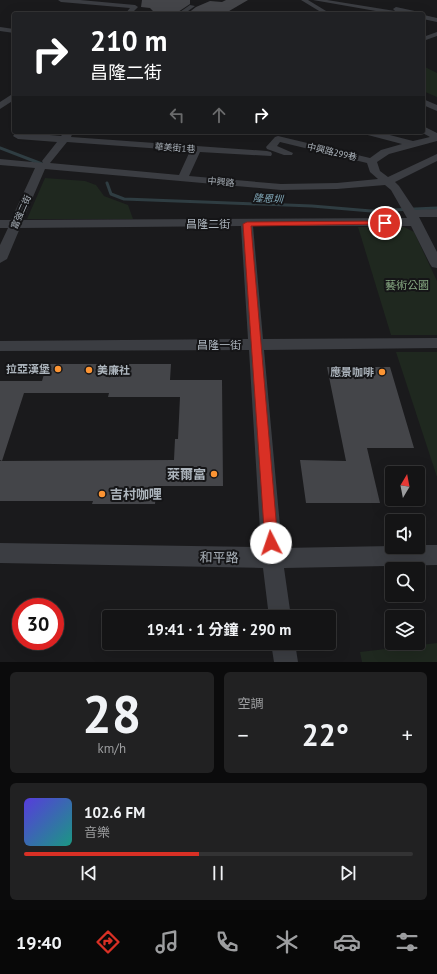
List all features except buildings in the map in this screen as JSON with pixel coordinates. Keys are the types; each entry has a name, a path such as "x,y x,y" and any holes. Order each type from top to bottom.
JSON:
{"street":[{"path":"62,0 90,1 136,8 131,12"},
{"path":"304,0 325,12"},
{"path":"316,0 346,1 411,12"},
{"path":"346,1 396,12"},
{"path":"183,12 192,6"},
{"path":"425,14 437,17"},
{"path":"425,18 437,20"},
{"path":"0,29 12,31"},
{"path":"425,38 437,34"},
{"path":"1,105 12,97"},
{"path":"425,103 437,108"},
{"path":"1,105 12,105"},
{"path":"425,130 437,138"},
{"name":"華美街1巷","path":"20,134 18,136 67,136 94,142 266,154"},
{"path":"94,142 98,134"},
{"path":"375,134 413,144"},
{"name":"富強二街","path":"0,259 42,167 67,136"},
{"path":"372,161 385,152 437,138"},
{"name":"中興路299巷","path":"288,153 271,147 278,139 372,161 375,172 396,191 412,216 437,264"},
{"path":"183,178 196,150"},
{"name":"中興路","path":"0,170 42,167 281,187 337,186 396,191 437,157"},
{"name":"中興路","path":"0,162 281,194 339,194 396,191 437,168"},
{"name":"昌隆二街","path":"0,224 247,224 412,216 437,213"},
{"path":"247,224 272,558 279,610"},
{"name":"昌隆一街","path":"0,346 437,343"},
{"name":"和平路","path":"0,553 272,558 437,555"},
{"path":"285,650 286,662"}],"green space":[{"path":"425,67 437,73 437,97 425,92"},
{"path":"45,178 85,181 96,185 104,196 128,205 133,219 27,219"},
{"name":"藝術公園","path":"358,227 404,227 414,232 437,281 437,335 391,335"},
{"path":"396,352 437,352 437,477"},
{"path":"437,643 437,662 362,662 360,652 385,649 425,650 425,644"}],"waterway":[{"name":"隆恩圳","path":"0,148 42,164"},
{"name":"隆恩圳","path":"107,183 111,194 124,199 312,206 371,211 437,208"}],"place":[{"name":"拉亞漢堡","path":"58,369"},
{"name":"美廉社","path":"89,370"},
{"name":"應景咖啡","path":"382,372"},
{"name":"萊爾富","path":"214,474"},
{"name":"吉村咖哩","path":"102,494"}],"route":[{"path":"271,543 247,224 385,223"}]}
